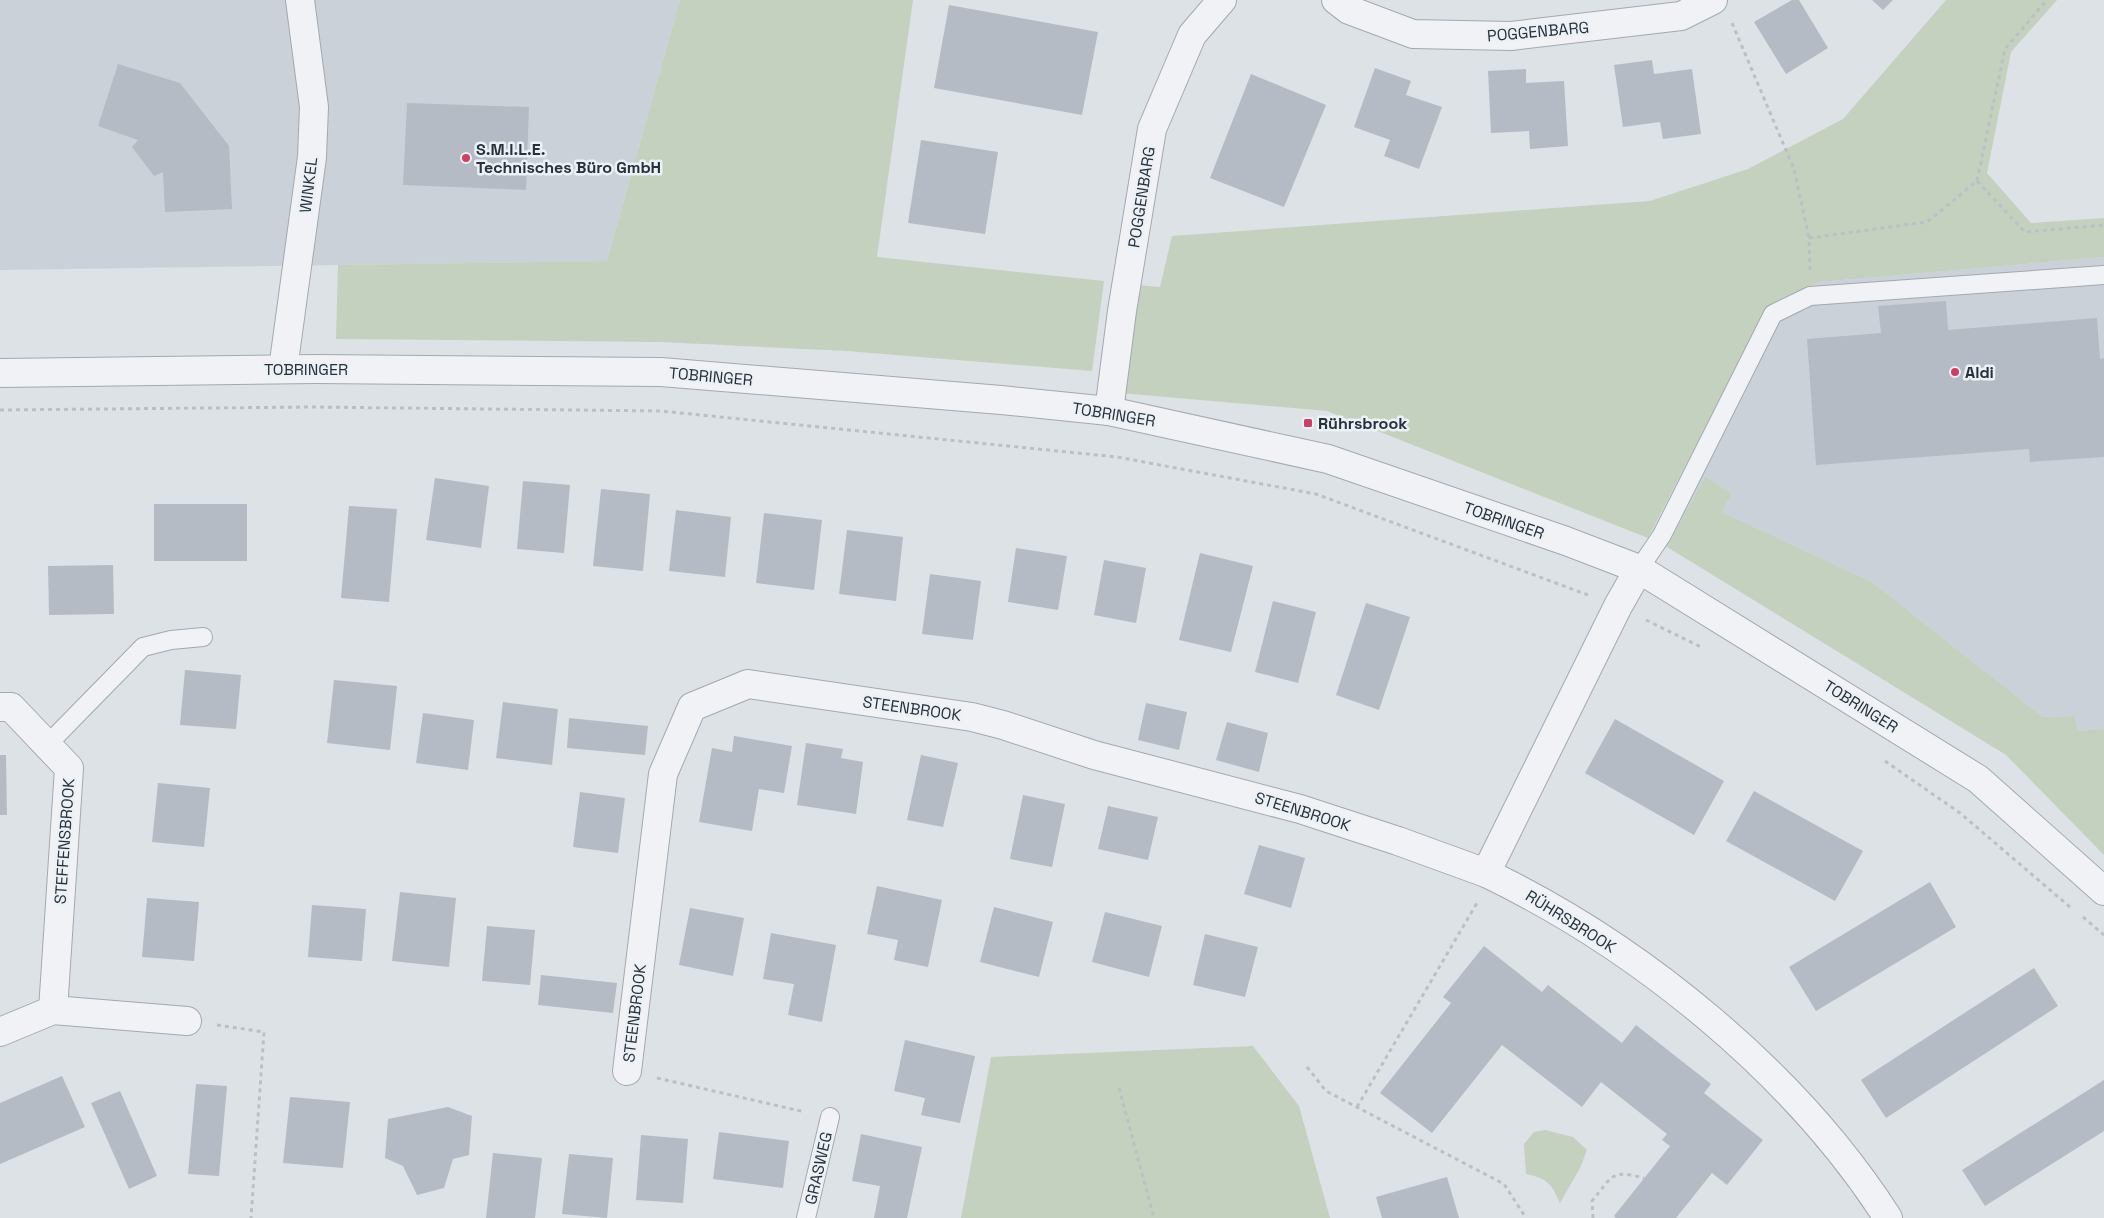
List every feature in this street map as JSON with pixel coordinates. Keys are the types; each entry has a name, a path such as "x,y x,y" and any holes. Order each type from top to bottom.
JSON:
{"street":[{"name":"WINKEL","path":"283,369 312,157 314,107 300,0"},
{"name":"POGGENBARG","path":"1109,411 1122,311 1152,129 1192,35 1222,0"},
{"name":"POGGENBARG","path":"1336,0 1349,10 1414,34 1511,36 1722,10"},
{"name":"TOBRINGER","path":"0,373 283,369 661,372 1001,400 1109,411 1328,459 1566,541 1639,569 1978,779 2104,891"},
{"path":"1489,874 1618,606 1639,569"},
{"name":"STEENBROOK","path":"627,1071 663,774 692,707 748,684 972,717 1003,725 1094,755 1300,809 1398,841 1489,874"},
{"name":"STEFFENSBROOK","path":"0,707 11,707 69,768 53,1010"},
{"name":"RÜHRSBROOK","path":"1489,874 1530,894 1642,965 1741,1046 1807,1113 1868,1187 1888,1218"},
{"path":"0,1032 53,1010 187,1021"}],"lane":[{"path":"1639,569 1662,535 1773,314 1810,296 2104,275"},
{"path":"47,745 143,647 171,640 203,638"},
{"name":"GRASWEG","path":"806,1218 830,1117"}],"path":[{"path":"1809,238 1928,222 1976,181 2005,49 2047,0"},
{"path":"1722,10 1794,169 1809,238 1810,296"},
{"path":"1976,181 2026,232 2104,225"},
{"path":"0,410 312,406 661,411 1117,457 1316,494 1618,606 1707,650"},
{"path":"1881,758 1960,814 2074,910"},
{"path":"1357,1107 1489,874"},
{"path":"2081,916 2104,935"},
{"path":"187,1021 264,1032 251,1218"},
{"path":"1307,1067 1326,1091 1504,1184 1526,1218"},
{"path":"627,1071 830,1117"},
{"path":"1119,1088 1154,1218"},
{"path":"1593,1218 1592,1201 1612,1176 1622,1173 1644,1178"}],"shaded area":[{"path":"0,0 680,0 607,261 0,270"},
{"path":"2104,257 2104,729 2078,731 2075,716 2043,717 1872,582 1722,512 1732,494 1705,476 1667,547 1649,538 1766,310 1819,282"}],"green space":[{"path":"680,0 913,0 877,257 1104,281 1092,371 847,351 661,342 336,339 338,265 607,261"},
{"path":"1946,0 2057,0 2011,52 1987,173 2031,223 2104,218 2104,257 1819,282 1766,310 1648,538 1327,411 1120,393 1137,285 1160,287 1172,236 1650,201 1748,169 1843,119"},
{"path":"1705,476 1732,494 1722,512 1872,582 2043,717 2075,716 2078,731 2104,729 2104,855 2006,755 1667,547"},
{"path":"1253,1046 1299,1106 1330,1218 961,1218 991,1057"},
{"path":"1545,1130 1573,1137 1587,1150 1580,1168 1560,1203 1548,1183 1526,1174 1524,1144 1534,1132"}],"building":[{"path":"1792,0 1799,0 1828,48 1786,74 1754,22"},
{"path":"1872,0 1893,0 1883,10"},
{"path":"949,5 1098,32 1082,115 934,88"},
{"path":"1652,60 1654,74 1692,69 1701,134 1663,139 1660,122 1623,127 1614,65"},
{"path":"118,64 180,83 229,146 232,209 165,212 163,172 154,176 132,147 138,140 98,126"},
{"path":"1375,68 1411,81 1406,95 1442,107 1419,169 1384,156 1390,140 1354,127"},
{"path":"1526,69 1526,83 1564,81 1568,146 1530,149 1529,131 1491,133 1488,71"},
{"path":"1251,74 1326,105 1284,207 1210,178"},
{"name":"S.M.I.L.E. Technisches Büro GmbH","path":"407,103 529,107 526,190 403,185"},
{"path":"921,140 998,152 985,234 908,223"},
{"name":"Aldi","path":"1946,301 1948,330 2097,318 2100,359 2104,358 2104,457 2030,462 2029,449 1816,465 1807,339 1881,333 1878,306"},
{"path":"435,478 489,486 481,548 426,540"},
{"path":"523,481 570,485 564,553 517,549"},
{"path":"601,489 650,494 643,571 593,566"},
{"path":"154,504 247,504 247,561 154,561"},
{"path":"349,506 397,509 389,602 341,598"},
{"path":"676,510 731,517 725,577 669,571"},
{"path":"764,513 822,520 814,590 756,583"},
{"path":"847,530 903,537 896,601 839,594"},
{"path":"1016,548 1067,556 1058,610 1008,602"},
{"path":"1200,553 1253,566 1231,652 1179,640"},
{"path":"1104,560 1146,568 1136,623 1094,615"},
{"path":"113,565 114,614 49,615 48,566"},
{"path":"930,574 981,581 973,640 922,634"},
{"path":"1273,601 1316,612 1298,683 1255,672"},
{"path":"1366,603 1410,617 1379,710 1336,695"},
{"path":"185,670 241,675 236,729 180,725"},
{"path":"334,680 397,686 390,750 327,743"},
{"path":"503,702 558,709 552,765 496,758"},
{"path":"1146,703 1187,712 1179,750 1138,740"},
{"path":"423,713 474,720 468,770 416,763"},
{"path":"569,718 648,726 645,755 567,748"},
{"path":"1615,719 1724,781 1694,835 1585,773"},
{"path":"1227,722 1268,733 1259,772 1216,760"},
{"path":"734,736 792,746 784,793 759,789 752,831 699,822 712,748 732,752"},
{"path":"806,743 843,749 841,758 863,762 856,814 797,805"},
{"path":"0,755 6,755 7,815 0,815"},
{"path":"921,755 958,763 943,827 907,820"},
{"path":"158,783 210,788 204,847 152,842"},
{"path":"1754,791 1863,851 1835,901 1726,841"},
{"path":"580,792 625,798 618,853 573,847"},
{"path":"1023,795 1065,804 1052,867 1010,859"},
{"path":"1108,806 1158,817 1148,860 1098,849"},
{"path":"1259,845 1305,858 1291,908 1244,894"},
{"path":"1930,882 1956,927 1816,1011 1789,967"},
{"path":"877,886 942,900 928,967 894,960 898,940 867,934"},
{"path":"400,892 456,898 449,967 392,961"},
{"path":"147,898 199,902 194,961 142,957"},
{"path":"312,905 366,909 362,961 308,957"},
{"path":"994,907 1053,922 1039,977 980,962"},
{"path":"690,908 744,918 733,976 679,965"},
{"path":"1105,912 1162,926 1149,977 1092,962"},
{"path":"487,926 535,930 530,985 482,981"},
{"path":"771,933 836,945 822,1022 788,1015 794,984 763,979"},
{"path":"1205,934 1258,947 1245,997 1193,985"},
{"path":"1484,946 1542,992 1548,985 1622,1043 1636,1025 1711,1084 1704,1093 1763,1140 1727,1185 1712,1173 1676,1218 1616,1218 1614,1216 1670,1146 1662,1140 1667,1134 1601,1082 1582,1107 1502,1045 1432,1133 1380,1093 1451,1003 1443,997"},
{"path":"2034,968 2058,1006 1886,1118 1861,1080"},
{"path":"541,975 617,983 613,1013 538,1005"},
{"path":"905,1040 975,1056 960,1123 921,1115 925,1098 894,1091"},
{"path":"62,1076 85,1127 0,1164 0,1103"},
{"path":"2104,1080 2104,1131 1985,1206 1962,1170"},
{"path":"196,1084 227,1086 219,1176 188,1174"},
{"path":"120,1091 157,1176 129,1189 91,1103"},
{"path":"290,1097 350,1102 343,1168 283,1163"},
{"path":"448,1107 472,1116 469,1155 453,1159 444,1188 417,1195 403,1166 385,1158 388,1119"},
{"path":"719,1132 789,1141 783,1188 713,1179"},
{"path":"861,1134 922,1147 907,1218 874,1218 880,1186 852,1181"},
{"path":"641,1135 688,1139 683,1203 636,1200"},
{"path":"493,1153 542,1158 535,1218 486,1218"},
{"path":"569,1154 613,1158 607,1218 562,1214"},
{"path":"1447,1177 1459,1218 1382,1218 1376,1197"}],"place":[{"name":"S.M.I.L.E. Technisches Büro GmbH","path":"466,158"},
{"name":"Aldi","path":"1955,372"},
{"name":"Rührsbrook","path":"1308,423"}]}
